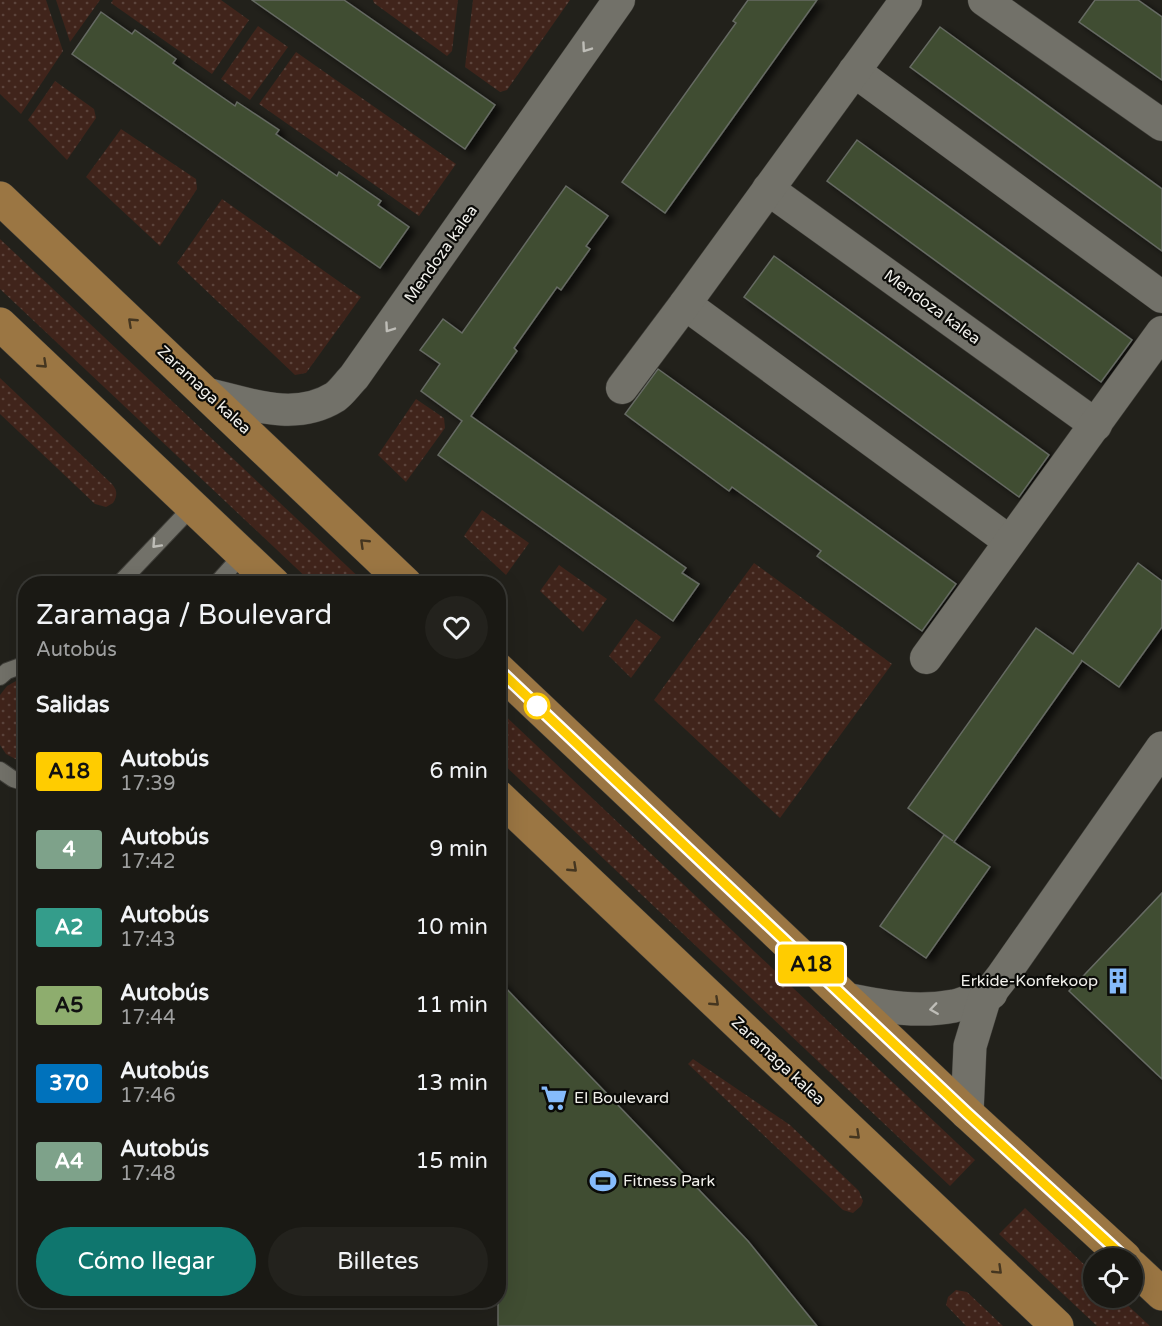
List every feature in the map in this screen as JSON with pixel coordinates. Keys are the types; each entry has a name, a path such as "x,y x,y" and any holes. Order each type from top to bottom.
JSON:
{"main road":[{"name":"Zaramaga kalea","path":"0,198 398,576"},
{"path":"0,324 266,576"},
{"path":"506,677 967,1113 1114,1248"},
{"name":"Zaramaga kalea","path":"506,804 1057,1326"},
{"path":"1143,1276 1162,1294"}],"street":[{"name":"Mendoza kalea","path":"208,394 289,411 312,408 336,396 354,377 620,0"},
{"path":"622,388 906,0"},
{"path":"984,0 1162,125"},
{"path":"854,71 1162,297"},
{"name":"Mendoza kalea","path":"768,189 1096,425"},
{"path":"685,304 1009,541"},
{"path":"926,658 1162,332"},
{"path":"967,1113 970,1046 984,1000 1162,748"},
{"path":"850,1000 920,1011 956,1005 990,993"}],"lane":[{"path":"127,576 193,506"},
{"path":"223,576 243,554"},
{"path":"0,677 7,671 18,667"}],"shaded area":[{"path":"0,0 46,0 63,51 21,114 0,94"},
{"path":"56,0 100,0 70,42"},
{"path":"113,0 221,0 249,20 212,74 111,3"},
{"path":"373,0 458,0 452,51 447,56"},
{"path":"473,0 570,0 507,90 500,92 465,67"},
{"path":"258,26 288,47 250,100 221,79"},
{"path":"296,52 456,164 419,216 259,104"},
{"path":"55,81 94,109 96,118 67,160 28,120"},
{"path":"121,129 196,179 197,189 160,246 86,177"},
{"path":"222,199 361,297 306,373 295,375 177,263"},
{"path":"0,239 358,576 305,576 0,289"},
{"path":"0,378 112,484 116,493 113,503 106,507 95,504 0,414"},
{"path":"416,399 444,418 445,428 406,482 378,455"},
{"path":"482,510 529,543 506,575 464,536"},
{"path":"754,563 892,664 780,818 654,700"},
{"path":"559,565 607,599 583,632 540,591"},
{"path":"636,619 661,637 631,678 609,656"},
{"path":"18,680 18,760 6,754 0,745 0,695 7,686"},
{"path":"506,717 975,1160 950,1186 506,767"},
{"path":"693,1059 790,1125 859,1191 863,1201 861,1206 853,1213 843,1210 688,1064"},
{"path":"1025,1208 1083,1263 1083,1308 1131,1308 1150,1326 1097,1326 999,1234"},
{"path":"956,1290 967,1292 1003,1326 966,1326 946,1305 948,1297"}],"building":[{"path":"252,0 344,0 495,105 465,149"},
{"path":"748,0 817,0 665,213 622,182 736,23 733,21"},
{"path":"1095,0 1138,0 1162,17 1162,80 1079,22"},
{"path":"101,12 132,34 135,30 176,59 173,63 235,106 237,102 279,130 276,134 337,176 339,172 381,201 378,205 409,227 380,268 72,54"},
{"path":"940,27 1162,189 1162,251 910,67"},
{"path":"857,140 1132,340 1101,382 827,181"},
{"path":"566,186 608,216 586,246 590,249 561,290 557,287 514,348 517,351 471,416 686,568 682,573 699,584 673,621 438,455 462,421 421,391 440,364 420,350 443,319 462,333"},
{"path":"774,256 1049,455 1019,497 744,297"},
{"path":"658,369 956,584 922,631 817,556 821,551 732,487 729,491 625,414"},
{"path":"1138,563 1162,581 1162,627 1119,687 1081,660 954,842 990,867 926,958 880,926 944,835 953,841 908,808 1036,628 1073,654"},
{"name":"Erkide-Konfekoop","path":"1162,893 1162,1079 1069,991"},
{"name":"El Boulevard","path":"506,988 748,1241 817,1326 498,1326 498,1308 506,1308"}],"bus line":[{"name":"A18","path":"506,677 967,1113 1114,1248"}],"place":[{"name":"Erkide-Konfekoop","path":"1118,981"},
{"name":"El Boulevard","path":"554,1098"},
{"name":"Fitness Park","path":"603,1181"}]}
